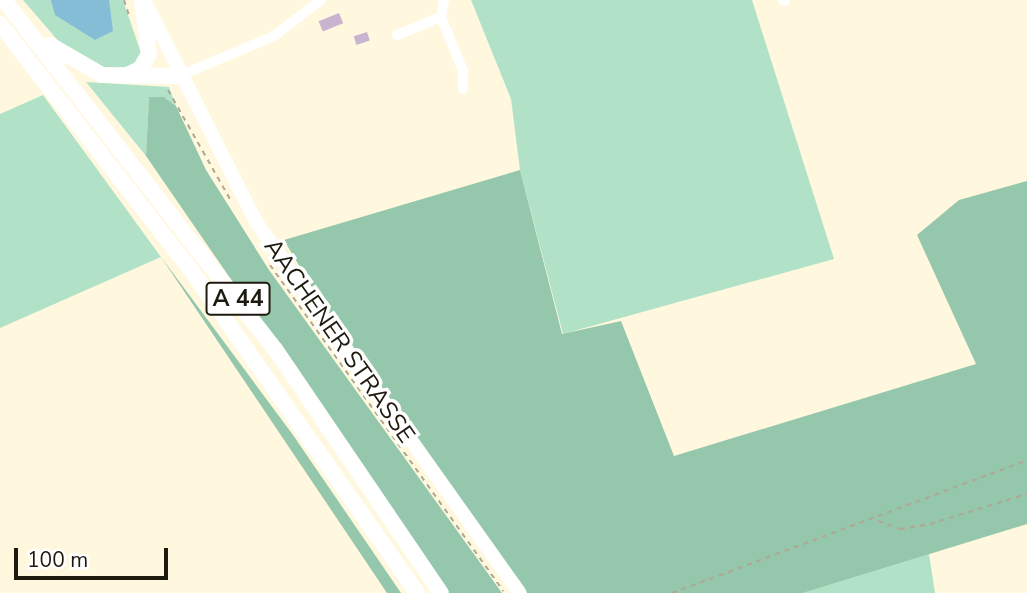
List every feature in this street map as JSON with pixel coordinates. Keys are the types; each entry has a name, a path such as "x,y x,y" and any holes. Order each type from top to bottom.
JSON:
{"highway":[{"name":"A 44","path":"4,0 275,349 441,593"},
{"path":"123,77 140,69 149,54 143,0"},
{"path":"19,17 77,66 123,77 179,76"},
{"name":"A 44","path":"0,24 193,273 417,593"}],"main road":[{"name":"AACHENER STRASSE","path":"143,0 179,76 256,222 520,593"}],"lane":[{"path":"179,76 275,36 321,0"},
{"path":"444,0 442,17 463,71 463,89"},
{"path":"397,35 442,17"}],"path":[{"path":"672,593 877,521 1027,460"},
{"path":"877,521 900,529 930,524 1027,494"}],"green space":[{"path":"23,0 123,0 142,56 129,68 102,69 66,50"},
{"path":"471,0 752,0 834,259 563,334 520,170 511,99"},
{"path":"86,82 169,87 176,106 164,97 149,98 146,156"},
{"path":"43,95 161,257 0,328 0,114"},
{"path":"149,97 164,97 176,106 206,170 269,270 502,593 447,593 146,156"},
{"path":"520,170 562,334 621,321 674,456 976,364 917,235 959,200 1027,181 1027,524 803,593 527,593 326,311 284,240"},
{"path":"161,257 293,435 401,593 387,593"},
{"path":"929,554 935,593 803,593"}],"water":[{"path":"51,0 109,0 113,31 95,40 55,15"}],"building":[{"path":"339,13 343,23 323,31 319,21"},
{"path":"367,32 370,41 356,45 354,36"}]}
